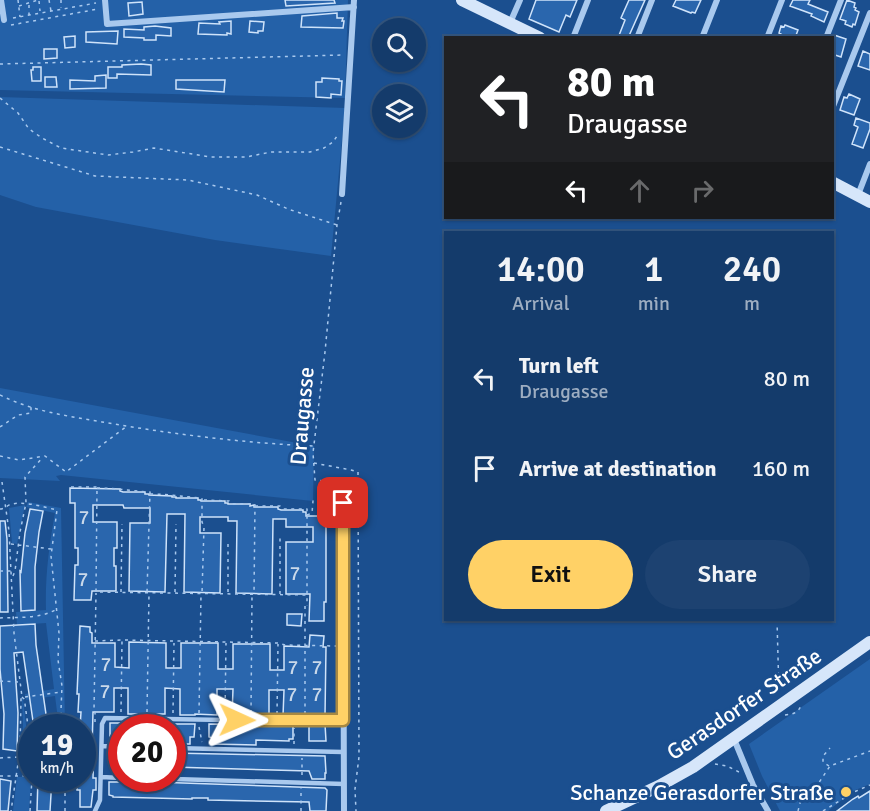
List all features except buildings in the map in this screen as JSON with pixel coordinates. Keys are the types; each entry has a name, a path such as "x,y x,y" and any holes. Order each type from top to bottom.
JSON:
{"main road":[{"path":"462,0 536,36"},
{"path":"834,183 870,202"},
{"name":"Gerasdorfer Straße","path":"606,811 693,767 778,711 870,642"}],"street":[{"path":"1,0 5,19"},
{"path":"105,0 107,24 354,3 342,194"},
{"path":"510,24 520,0"},
{"path":"574,36 588,0"},
{"path":"638,36 652,0"},
{"path":"703,36 717,0"},
{"path":"768,36 782,0"},
{"path":"827,36 841,0"},
{"path":"834,104 870,14"},
{"path":"858,195 870,164"},
{"path":"343,503 344,811"},
{"path":"734,739 750,778 768,811"}],"lane":[{"path":"95,811 100,802 102,724 105,718 343,720"},
{"path":"102,746 108,746"},
{"path":"186,748 344,752"},
{"path":"101,777 108,777"},
{"path":"186,779 344,784"}],"path":[{"path":"18,0 20,17"},
{"path":"19,6 39,0 40,13"},
{"path":"50,0 51,11"},
{"path":"61,0 62,9"},
{"path":"82,0 83,5"},
{"path":"97,2 98,9 8,26 5,19 97,2"},
{"path":"29,4 30,15"},
{"path":"0,63 351,55"},
{"path":"0,98 18,112 29,129 42,138 61,148 108,155 154,148 211,157 246,157 271,152 310,152 324,148 338,135"},
{"path":"0,147 95,176 188,180 257,195 337,225"},
{"name":"Draugasse","path":"342,194 314,463 315,480 343,483 343,503"},
{"path":"0,395 52,413 127,426 236,440 314,446"},
{"path":"0,427 18,415 31,413 31,407"},
{"path":"0,456 19,460 45,456 66,472 127,426"},
{"path":"12,576 15,571 26,503 25,477 45,456"},
{"path":"314,463 358,472 359,757 356,811"},
{"path":"2,482 7,507 13,617 20,682 26,714"},
{"path":"71,487 122,488 126,491 150,492 150,494 175,494 178,497 229,501 232,504 307,509 305,715"},
{"path":"96,714 94,710 97,488"},
{"path":"147,713 150,494"},
{"path":"202,500 204,528 198,719 202,749"},
{"path":"307,515 312,513 313,501 315,501"},
{"path":"0,509 26,503 57,510 52,549 62,692 61,714"},
{"path":"251,714 255,506"},
{"path":"121,593 122,524"},
{"path":"175,593 176,524"},
{"path":"280,534 280,595"},
{"path":"228,542 228,594"},
{"path":"10,544 52,549"},
{"path":"0,571 11,572"},
{"path":"96,592 307,595"},
{"path":"0,618 45,615 57,609"},
{"path":"777,621 778,711 792,714 798,711 802,704"},
{"path":"121,713 122,640"},
{"path":"95,641 252,642 343,646"},
{"path":"173,714 174,641"},
{"path":"225,714 226,642"},
{"path":"277,715 278,643"},
{"path":"0,681 20,682"},
{"path":"23,697 62,692"},
{"path":"21,714 23,697"},
{"path":"294,721 294,751"},
{"path":"830,748 823,756 823,762 830,766"},
{"path":"798,811 806,793 818,784 830,766 870,751"},
{"path":"0,758 18,757"},
{"path":"708,762 727,766 750,778"},
{"path":"11,811 18,767"},
{"path":"0,776 16,776"},
{"path":"824,811 870,785"},
{"path":"30,811 31,792"},
{"path":"64,792 65,811"}],"shaded area":[{"path":"0,0 348,0 345,98 0,90"},
{"path":"0,97 345,108 331,256 215,240 36,207 0,195"},
{"path":"0,388 314,446 313,501 61,475 56,476 60,481 0,478"},
{"path":"28,502 61,508 65,714 57,714 55,696 26,700 25,694 54,689 46,623 17,625 16,612 46,610 48,562 55,513 26,507"},
{"path":"25,505 17,544 12,543 9,508"},
{"path":"870,659 870,784 853,791 828,811 780,811 749,744"},
{"path":"22,699 25,714 23,714"},
{"path":"18,777 18,792 30,792 29,811 13,811"}],"place":[{"name":"Schanze Gerasdorfer Straße","path":"846,792"}],"route":[{"path":"237,720 343,720 343,503"}]}
